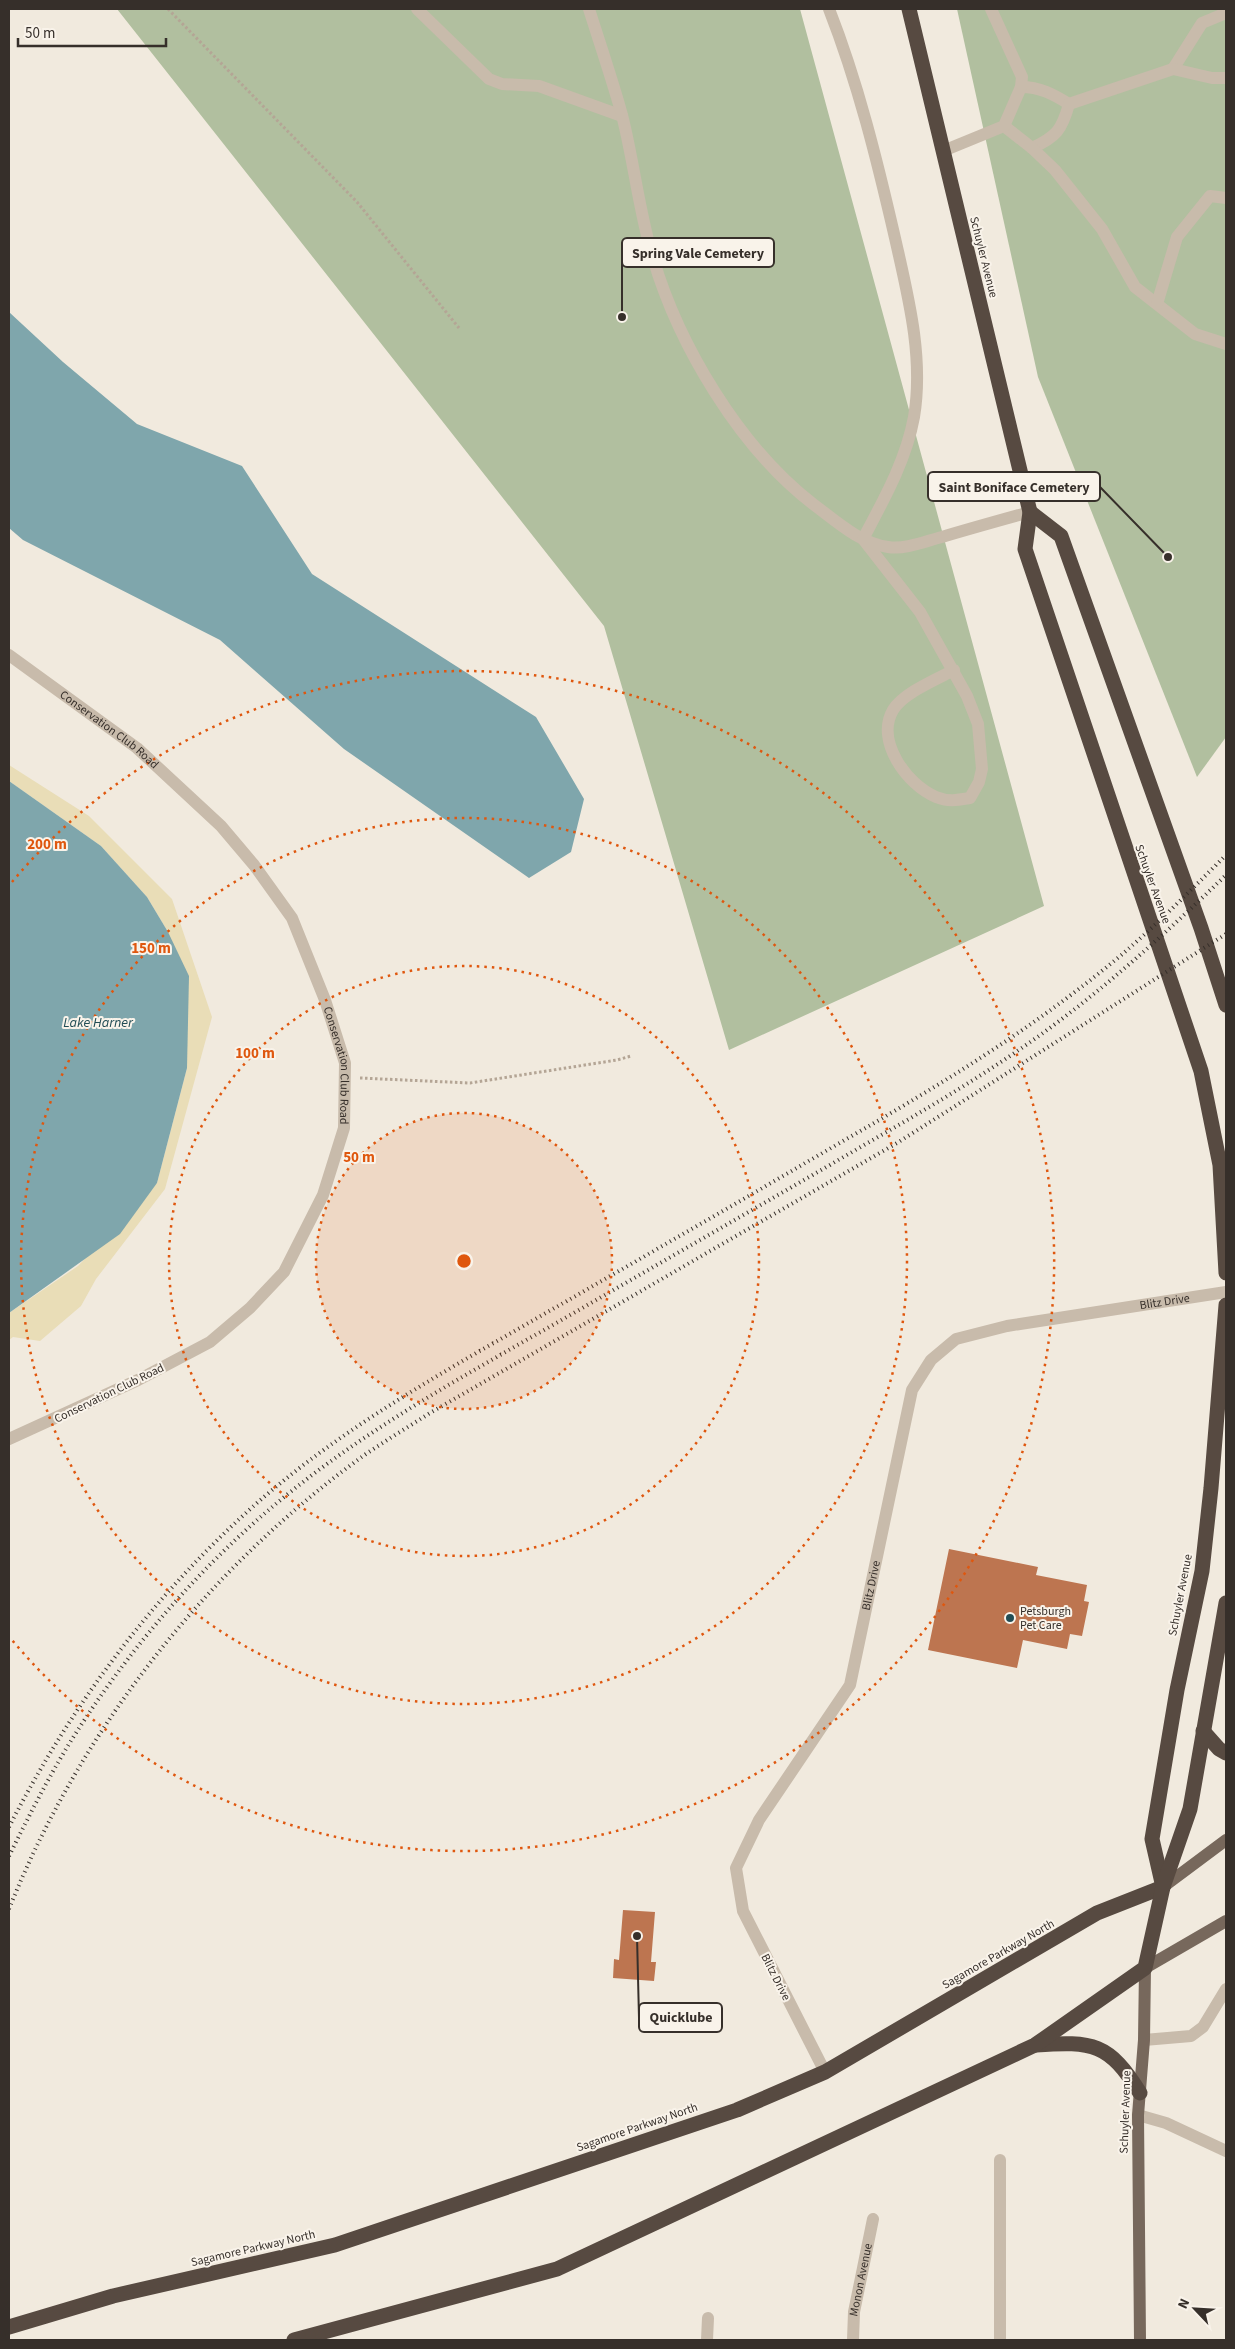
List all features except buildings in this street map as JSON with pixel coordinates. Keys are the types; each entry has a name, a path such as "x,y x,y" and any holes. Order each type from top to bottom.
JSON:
{"highway":[{"name":"Schuyler Avenue","path":"909,9 1030,512 1025,549 1201,1071 1220,1165 1226,1273"},
{"path":"1030,512 1061,536 1201,928 1226,1005"},
{"name":"Schuyler Avenue","path":"1163,1887 1152,1839 1177,1690 1202,1571 1211,1488 1226,1305"},
{"name":"Schuyler Avenue","path":"1145,1968 1163,1887 1190,1808 1226,1603"},
{"path":"1203,1731 1226,1753"},
{"name":"Sagamore Parkway North","path":"9,2327 113,2296 335,2245 737,2110 825,2072 1097,1914 1163,1887"},
{"path":"294,2340 556,2269 1034,2045 1145,1968"},
{"path":"1034,2045 1074,2042 1098,2049 1114,2057 1140,2093"}],"main road":[{"name":"Sagamore Parkway North","path":"1163,1887 1226,1840"},
{"path":"1145,1968 1226,1920"},
{"name":"Schuyler Avenue","path":"1140,2340 1138,2115 1144,2040 1145,1968"}],"street":[{"path":"417,9 489,79 502,84 539,86 622,116"},
{"path":"589,9 622,116 652,257 683,336 716,396 765,459 793,488 864,540 920,612 954,670 967,696 978,724 982,769 979,782 970,798 954,801 938,798 923,790 910,778 890,745 888,722 894,708 904,698 954,670"},
{"path":"829,9 859,94 887,202 912,315 916,358 914,416 906,448 864,540"},
{"path":"943,151 1004,126 1021,87 1022,77 991,9"},
{"path":"1173,69 1202,23 1226,13"},
{"path":"1021,87 1031,87 1048,92 1068,104 1173,69 1212,78 1226,78"},
{"path":"1032,148 1052,139 1064,122 1068,104"},
{"path":"1004,126 1032,148 1055,170 1102,229 1135,287 1194,334 1226,344"},
{"path":"1157,304 1177,236 1210,196 1226,198"},
{"path":"864,540 889,548 915,544 1030,512"},
{"name":"Conservation Club Road","path":"9,655 137,748 221,826 254,865 292,918 307,950 345,1063 344,1128 323,1196 284,1272 257,1301 210,1342 138,1380 9,1439"},
{"name":"Blitz Drive","path":"825,2072 743,1911 736,1868 759,1820 850,1685 912,1390 931,1360 956,1339 1007,1326 1226,1292"},
{"path":"1144,2040 1191,2036 1203,2028 1226,1989"},
{"path":"1138,2115 1166,2123 1226,2151"},
{"path":"1000,2160 1000,2340"},
{"name":"Monon Avenue","path":"853,2340 854,2312 872,2219"},
{"path":"707,2340 708,2318"}],"path":[{"path":"168,9 357,202 459,328"},
{"path":"344,1077 470,1083 617,1060 631,1056"}],"green space":[{"path":"117,9 800,9 1044,906 729,1050 604,626"},
{"path":"957,9 1226,9 1226,737 1197,777 1038,377"}],"sand":[{"path":"9,765 89,816 172,899 212,1017 165,1189 96,1279 81,1306 40,1341 13,1337 9,1340 9,1313 78,1266 157,1183 187,1068 168,932 147,897 101,846 9,781"}],"water":[{"path":"9,312 63,362 137,424 242,466 312,574 536,717 584,799 571,852 529,878 344,749 220,640 23,540 9,528"},
{"name":"Lake Harner","path":"9,781 101,846 147,897 168,932 189,976 187,1068 157,1183 120,1234 9,1313"}],"railway":[{"path":"9,1827 58,1740 85,1699 144,1620 211,1546 283,1481 360,1425 441,1374 886,1116 994,1049 1064,1000 1132,946 1226,855"},
{"path":"9,1856 45,1785 69,1744 136,1648 214,1560 271,1508 344,1452 420,1402 903,1122 1002,1061 1079,1006 1154,942 1226,875"},
{"path":"9,1909 38,1843 73,1778 111,1717 154,1658 201,1602 252,1550 306,1501 363,1456 430,1413 897,1143 1226,934"}],"place":[{"name":"Spring Vale Cemetery","path":"622,317"},
{"name":"Saint Boniface Cemetery","path":"1168,557"},
{"name":"Petsburgh Pet Care","path":"1010,1618"},
{"name":"Quicklube","path":"637,1936"}]}
